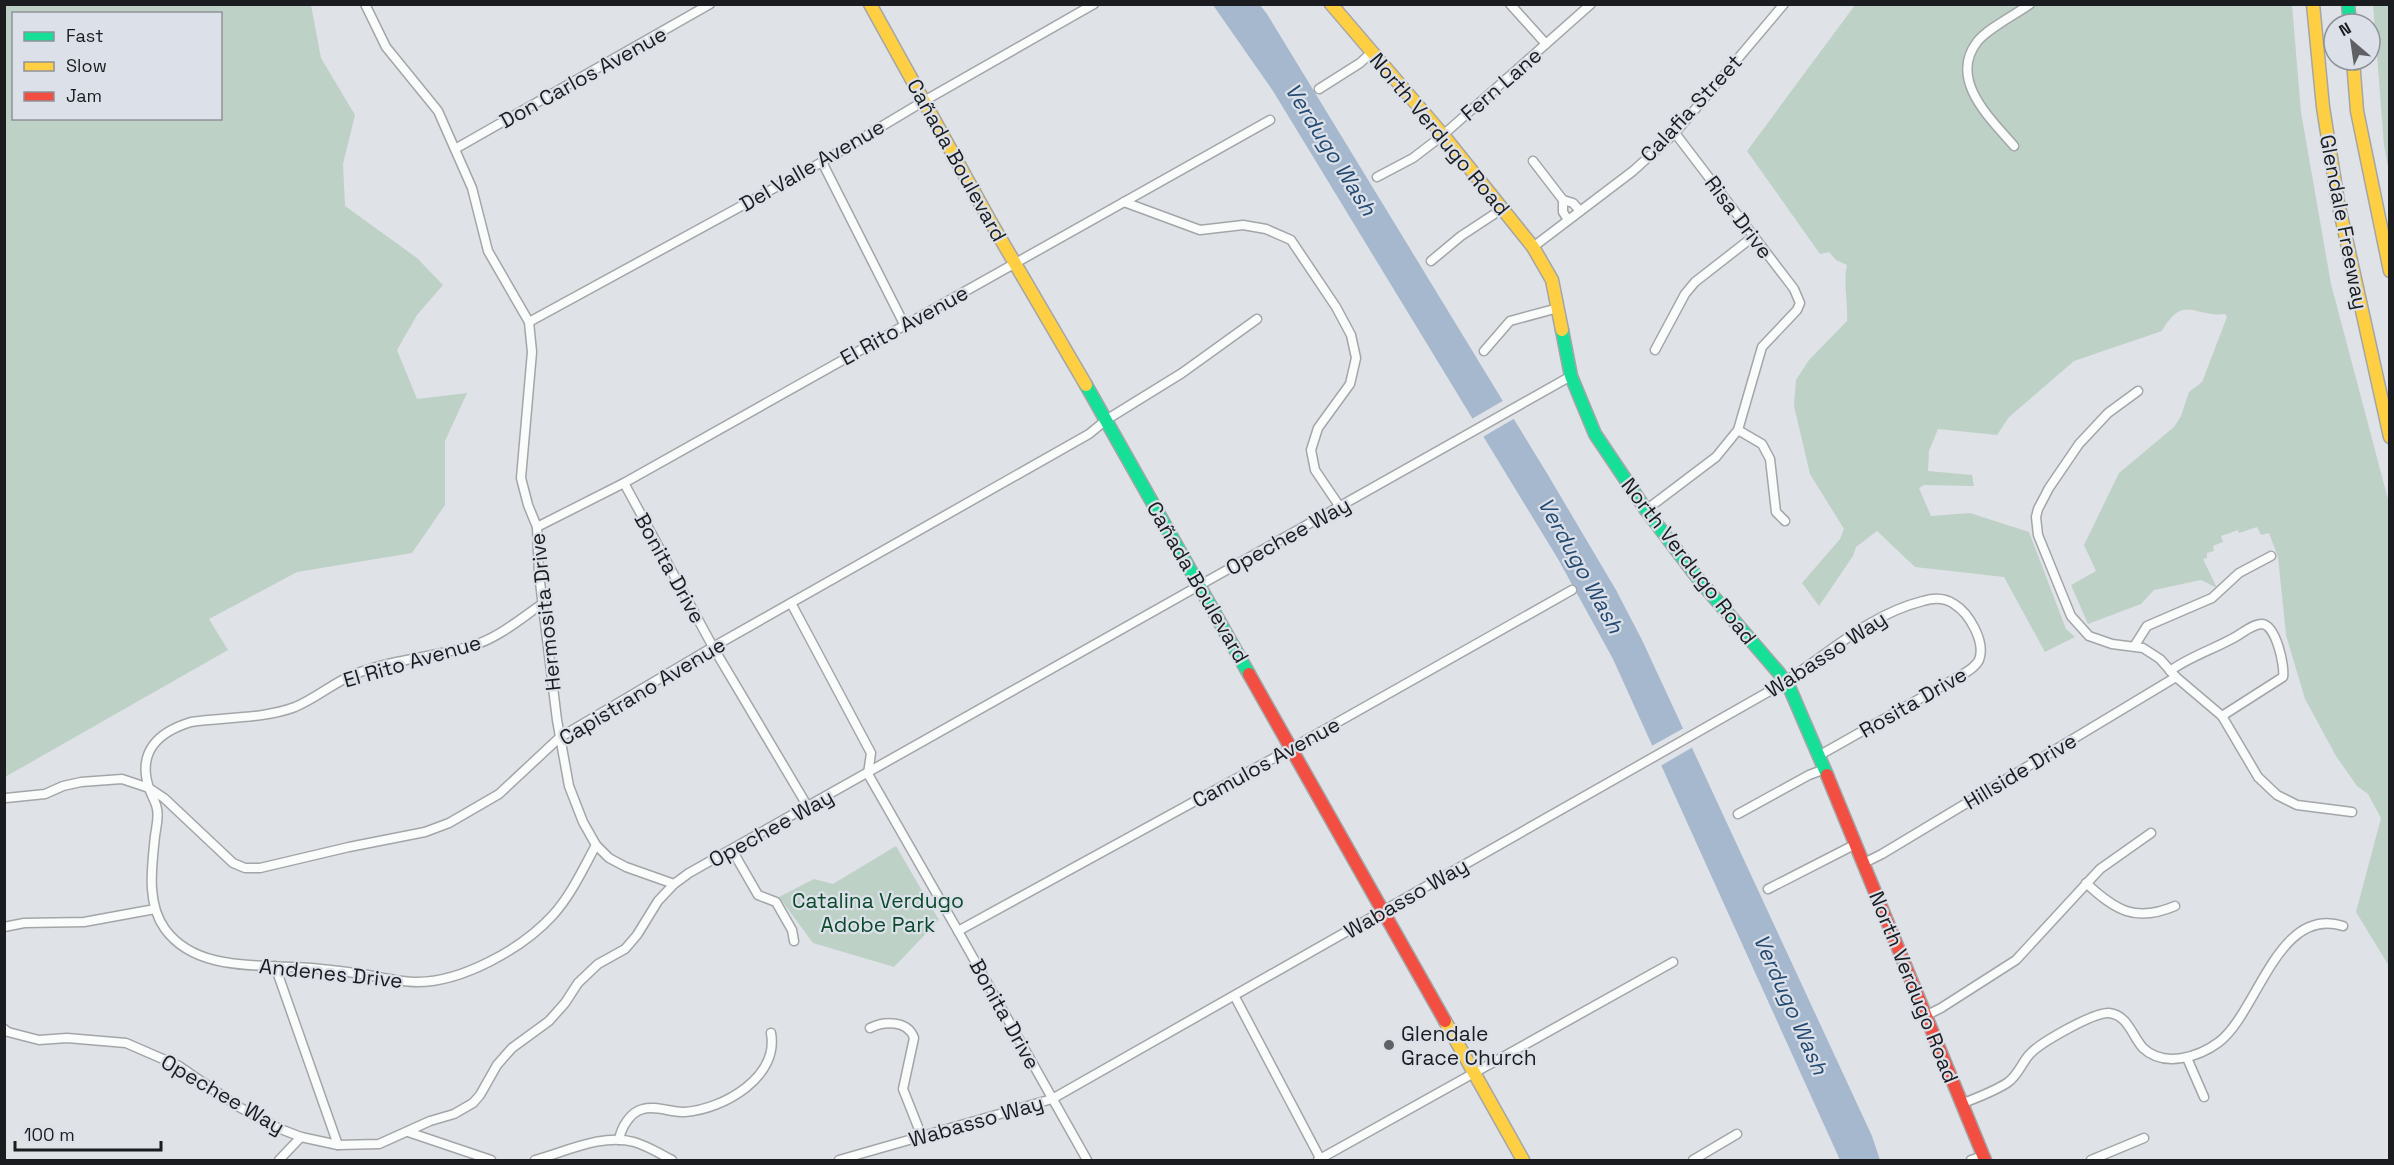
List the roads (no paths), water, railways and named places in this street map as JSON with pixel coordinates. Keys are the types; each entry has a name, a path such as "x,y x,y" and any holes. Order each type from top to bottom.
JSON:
{"main road":[{"name":"Cañada Boulevard","path":"870,4 1292,748 1523,1161"},
{"name":"North Verdugo Road","path":"1331,4 1443,135 1533,247 1552,280 1571,376 1595,434 1646,510 1700,581 1785,682 1796,699 1961,1104 1979,1159"},
{"name":"Glendale Freeway","path":"2313,4 2321,93 2332,169 2350,264 2390,437"},
{"name":"Glendale Freeway","path":"2354,72 2357,111 2390,271"}],"street":[{"name":"Hermosita Drive","path":"365,4 386,47 438,111 472,188 488,251 529,322 532,352 521,478 537,527 542,604 559,738 569,786 583,822 596,845 609,858 626,867 674,884"},
{"name":"Don Carlos Avenue","path":"455,148 710,4"},
{"name":"Del Valle Avenue","path":"529,322 822,162 924,100 1094,4"},
{"path":"1510,4 1545,44"},
{"name":"Fern Lane","path":"1377,177 1413,158 1443,135 1591,4"},
{"name":"Calafia Street","path":"1533,247 1633,171 1675,133 1784,4"},
{"path":"2014,146 1979,106 1968,76 1969,60 1977,42 2030,4"},
{"path":"1319,89 1360,63 1372,52"},
{"name":"El Rito Avenue","path":"537,527 624,483 1270,120"},
{"name":"Risa Drive","path":"1675,133 1794,289 1800,303 1797,310 1762,347 1738,430"},
{"path":"1533,161 1563,200 1574,203 1580,211"},
{"path":"822,162 904,324"},
{"path":"1563,200 1563,212 1568,220"},
{"path":"1124,202 1200,230 1243,225 1266,229 1291,240 1336,307 1351,335 1356,358 1350,384 1318,428 1311,450 1315,470 1340,507"},
{"path":"1431,261 1461,236 1502,208"},
{"path":"1655,350 1685,294 1695,282 1754,236"},
{"path":"1484,351 1510,321 1558,308"},
{"name":"Capistrano Avenue","path":"6,798 45,794 63,786 100,779 123,779 149,788 164,798 233,863 245,868 260,868 425,832 449,823 499,794 559,738 713,647 1089,434 1106,420 1182,374 1257,319"},
{"name":"Opechee Way","path":"4,1029 39,1040 67,1038 126,1043 179,1066 239,1107 278,1128 301,1137 338,1145 379,1144 430,1121 454,1114 480,1095 497,1065 512,1048 549,1021 565,1004 578,983 598,964 625,949 637,935 658,901 674,884 1571,376"},
{"path":"2138,391 2108,413 2073,451 2049,488 2036,517 2038,535 2074,622 2097,641 2135,645 2149,651 2222,716 2258,777 2277,795 2297,805 2352,812"},
{"path":"1646,510 1716,457 1738,430 1762,444 1770,459 1776,512 1785,521"},
{"name":"Bonita Drive","path":"624,483 713,647 808,807"},
{"path":"2135,645 2146,626 2212,598 2239,573 2271,556"},
{"name":"Camulos Avenue","path":"958,930 1292,748 1572,590"},
{"name":"Wabasso Way","path":"839,1161 1052,1099 1235,997 1785,682 1854,632 1897,608 1939,598 1953,603"},
{"path":"791,603 871,753 868,774"},
{"name":"Rosita Drive","path":"1820,755 1958,677 1978,663 1981,652 1979,641 1962,611 1953,603"},
{"name":"El Rito Avenue","path":"149,788 145,767 148,752 159,738 177,727 210,719 283,711 313,699 333,684 355,674 408,658 473,646 492,637 542,604"},
{"name":"Hillside Drive","path":"1864,863 2173,674 2179,664 2223,644 2257,624 2266,625 2272,630 2284,667 2283,677 2222,716"},
{"path":"1738,814 1809,775 1825,769"},
{"name":"Bonita Drive","path":"868,774 1087,1161"},
{"name":"Andenes Drive","path":"149,788 158,815 152,887 155,909 165,929 197,956 236,964 328,969 418,982 445,978 495,959 530,935 552,916 570,893 596,845"},
{"path":"1925,1016 2016,960 2100,869 2151,833"},
{"path":"1768,889 1856,844"},
{"path":"732,850 758,895 776,902 792,930 794,941"},
{"path":"2086,883 2109,904 2136,913 2159,913 2175,906"},
{"path":"4,927 24,923 84,922 155,909"},
{"path":"1961,1104 2008,1083 2032,1052 2075,1025 2099,1014 2110,1013 2124,1019 2139,1043 2154,1054 2167,1059 2187,1058 2221,1041 2236,1025 2266,972 2299,933 2315,923 2331,922 2343,926"},
{"path":"1235,997 1320,1160 1673,962"},
{"path":"274,966 338,1145"},
{"path":"870,1028 881,1022 902,1025 911,1031 914,1038 903,1089 921,1137"},
{"path":"619,1140 621,1127 640,1110 649,1108 683,1112 698,1110 723,1101 756,1080 766,1067 771,1055 773,1044 771,1033"},
{"path":"2187,1058 2204,1096"},
{"path":"408,1132 491,1161"},
{"path":"1693,1161 1737,1134"},
{"path":"279,1161 301,1137"},
{"path":"2091,1161 2144,1138"},
{"path":"535,1161 593,1143 619,1140 649,1148 672,1161"},
{"path":"1712,1150 1717,1161"}],"water":[{"name":"Verdugo Wash","path":"1213,5 1260,5 1267,14 1616,590 1642,640 1872,1136 1880,1160 1840,1160 1613,659 1558,559 1273,91"}],"place":[{"name":"Glendale Grace Church","path":"1389,1045"}],"park label":[{"name":"Catalina Verdugo Adobe Park","path":"878,912"}]}
